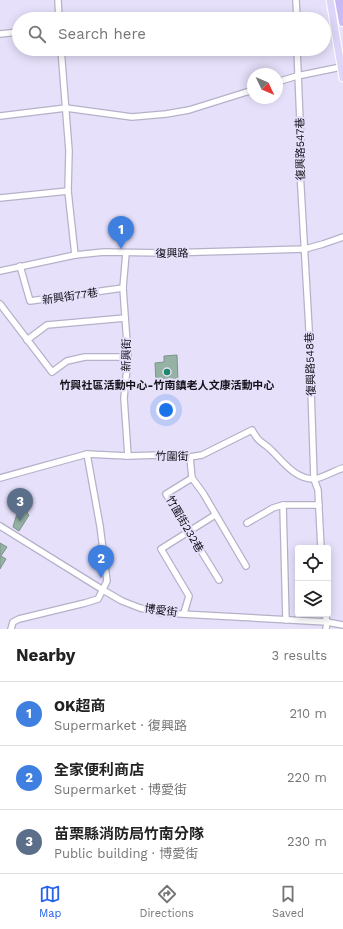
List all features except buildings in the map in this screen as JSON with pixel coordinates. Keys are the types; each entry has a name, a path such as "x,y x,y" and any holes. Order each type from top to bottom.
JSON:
{"highway":[{"path":"339,0 343,22"}],"main road":[{"path":"330,0 343,78"}],"street":[{"path":"58,0 59,12"},
{"path":"296,0 297,12"},
{"path":"0,34 12,33"},
{"path":"62,56 69,151 68,191 75,255"},
{"name":"復興路547巷","path":"297,56 301,146 300,171 305,249"},
{"path":"283,80 341,67"},
{"path":"0,116 66,108 132,116 166,114 189,110 247,92"},
{"path":"0,198 68,191"},
{"name":"復興路","path":"0,271 75,255 104,252 165,253 305,249 343,237"},
{"name":"復興路548巷","path":"305,249 314,479 318,490 321,545"},
{"name":"新興街","path":"126,253 123,288 128,357 124,398 128,456"},
{"name":"新興街77巷","path":"20,266 30,301 123,288"},
{"path":"0,304 52,372 67,361 85,357 128,357"},
{"path":"27,340 47,325 125,318"},
{"name":"竹圍街","path":"0,478 87,454 190,457 202,455 252,430 258,440 290,470 301,477 314,479"},
{"path":"11,629 14,622 19,619 98,599 103,590 106,580 100,526 87,454"},
{"path":"190,457 192,478 204,493 215,515 246,566"},
{"path":"314,479 343,468"},
{"name":"竹圍街232巷","path":"192,478 166,494 219,580"},
{"path":"247,523 273,508 283,505 319,505"},
{"path":"283,505 286,620"},
{"path":"184,613 189,596 161,549 215,515"},
{"name":"博愛街","path":"0,526 103,590 122,601 140,608 163,613 327,622 343,625"},
{"path":"326,617 326,629"}],"place":[{"name":"OK超商","path":"121,249"},
{"name":"竹興社區活動中心-竹南鎮老人文康活動中心","path":"167,372"},
{"name":"苗栗縣消防局竹南分隊","path":"20,521"},
{"name":"全家便利商店","path":"101,578"}]}
